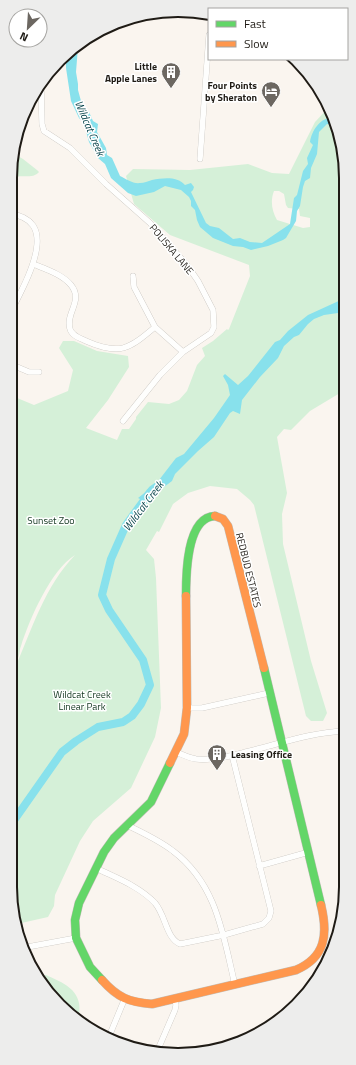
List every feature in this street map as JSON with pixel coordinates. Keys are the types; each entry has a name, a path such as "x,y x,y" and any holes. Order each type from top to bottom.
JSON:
{"street":[{"path":"200,159 208,49"},
{"name":"POLISKA LANE","path":"41,93 42,124 44,131 70,148 106,184 150,223 187,265 198,281 213,310 214,327 211,333 183,352 160,375 123,421"},
{"path":"17,215 21,215 30,222 36,230 38,240 37,251 33,264 17,299"},
{"path":"33,264 60,276 70,284 76,298 69,322 70,329 75,336 102,348 118,349 129,347 139,341 155,327"},
{"path":"133,276 134,287 155,327 183,352"},
{"path":"17,367 29,372 39,372"},
{"name":"REDBUD ESTATES","path":"215,516 223,519 228,526 269,693 283,742 325,920 325,933 320,950 307,965 296,970 175,999 146,1004 139,1003 113,992 90,967 76,938 75,920 79,904 104,852 114,838 151,802 184,734 187,708 186,569 194,536 202,522 208,517 215,516"},
{"path":"187,708 202,708 269,693"},
{"path":"176,752 186,757 213,759 232,756 322,732 339,731"},
{"path":"96,868 141,891 154,903 163,914 170,935 176,942 184,944 224,936 263,924 269,918 271,911 232,756"},
{"path":"127,825 164,845 190,865 204,884 214,904 224,936 235,985"},
{"path":"259,866 309,852"},
{"path":"28,947 76,938"},
{"path":"111,1033 125,998"},
{"path":"159,1047 175,1010 175,999"}],"green space":[{"path":"325,112 334,136 339,167 339,394 310,411 291,430 284,429 277,437 287,493 282,514 283,544 311,661 327,713 323,721 311,721 306,716 254,505 237,489 210,486 188,493 173,504 159,532 157,531 146,550 154,559 156,578 161,708 155,737 131,788 93,821 80,841 55,895 54,906 48,917 21,923 17,898 17,663 47,594 55,580 75,555 66,562 42,596 20,648 17,661 17,398 34,405 68,391 73,370 59,348 63,341 74,341 97,351 128,356 129,367 108,400 86,428 117,440 122,429 129,429 148,402 169,404 179,400 187,391 197,365 205,356 202,348 229,329 250,276 249,265 170,235 134,204 126,176 133,169 190,170 248,164 272,173 289,174 315,122","holes":["274,191 279,191 284,194 288,208 299,209 300,216 310,218 310,227 303,228 277,220 272,206 272,198"]},
{"path":"18,156 39,172 33,176 17,176"},
{"path":"44,975 46,975 71,989 77,997 79,1014 64,1001"}],"water":[{"path":"78,52 76,72 81,101 89,112 93,121 98,124 97,132 106,148 107,155 112,158 120,176 135,183 143,183 165,178 178,180 185,185 191,183 194,187 191,192 206,223 210,226 219,228 233,239 240,238 250,242 262,243 290,224 294,198 297,195 303,171 308,164 307,158 313,145 310,142 313,133 317,125 328,118 329,124 327,124 319,132 317,154 311,168 310,178 305,181 303,187 296,221 286,238 268,246 251,250 233,246 213,238 200,227 195,210 191,206 189,197 181,190 165,186 154,192 136,196 128,193 111,178 105,164 98,158 89,142 86,125 79,118 71,101 66,62"},
{"path":"339,301 339,313 324,315 314,319 299,335 294,337 284,346 278,358 260,377 242,400 240,414 233,411 230,413 214,437 175,474 172,481 160,490 154,492 146,502 138,498 159,480 176,458 184,454 214,418 230,395 228,385 223,376 225,374 238,385 248,376 275,342 280,340 288,331 308,315"}],"waterway":[{"name":"Wildcat Creek","path":"17,816 62,752 98,727 123,722 132,716 141,704 150,685 143,660 109,610 102,595 111,559 126,525 150,492"}],"traffic: fast":[{"path":"186,596 186,575 193,536 198,526 205,519 215,516"},
{"path":"264,668 321,905"},
{"path":"102,980 90,967 76,938 75,920 79,903 104,852 114,838 151,802 170,763"}],"traffic: slow":[{"path":"215,516 223,519 228,526 264,668"},
{"path":"170,763 184,734 187,708 186,596"},
{"path":"102,980 113,991 124,998 152,1004 296,970 306,965 314,958 322,944 324,926 321,905"}],"place":[{"name":"Little Apple Lanes","path":"171,89"},
{"name":"Four Points by Sheraton","path":"271,108"},
{"name":"Leasing Office","path":"217,771"}],"park label":[{"name":"Sunset Zoo","path":"51,520"},
{"name":"Wildcat Creek Linear Park","path":"82,700"}]}
